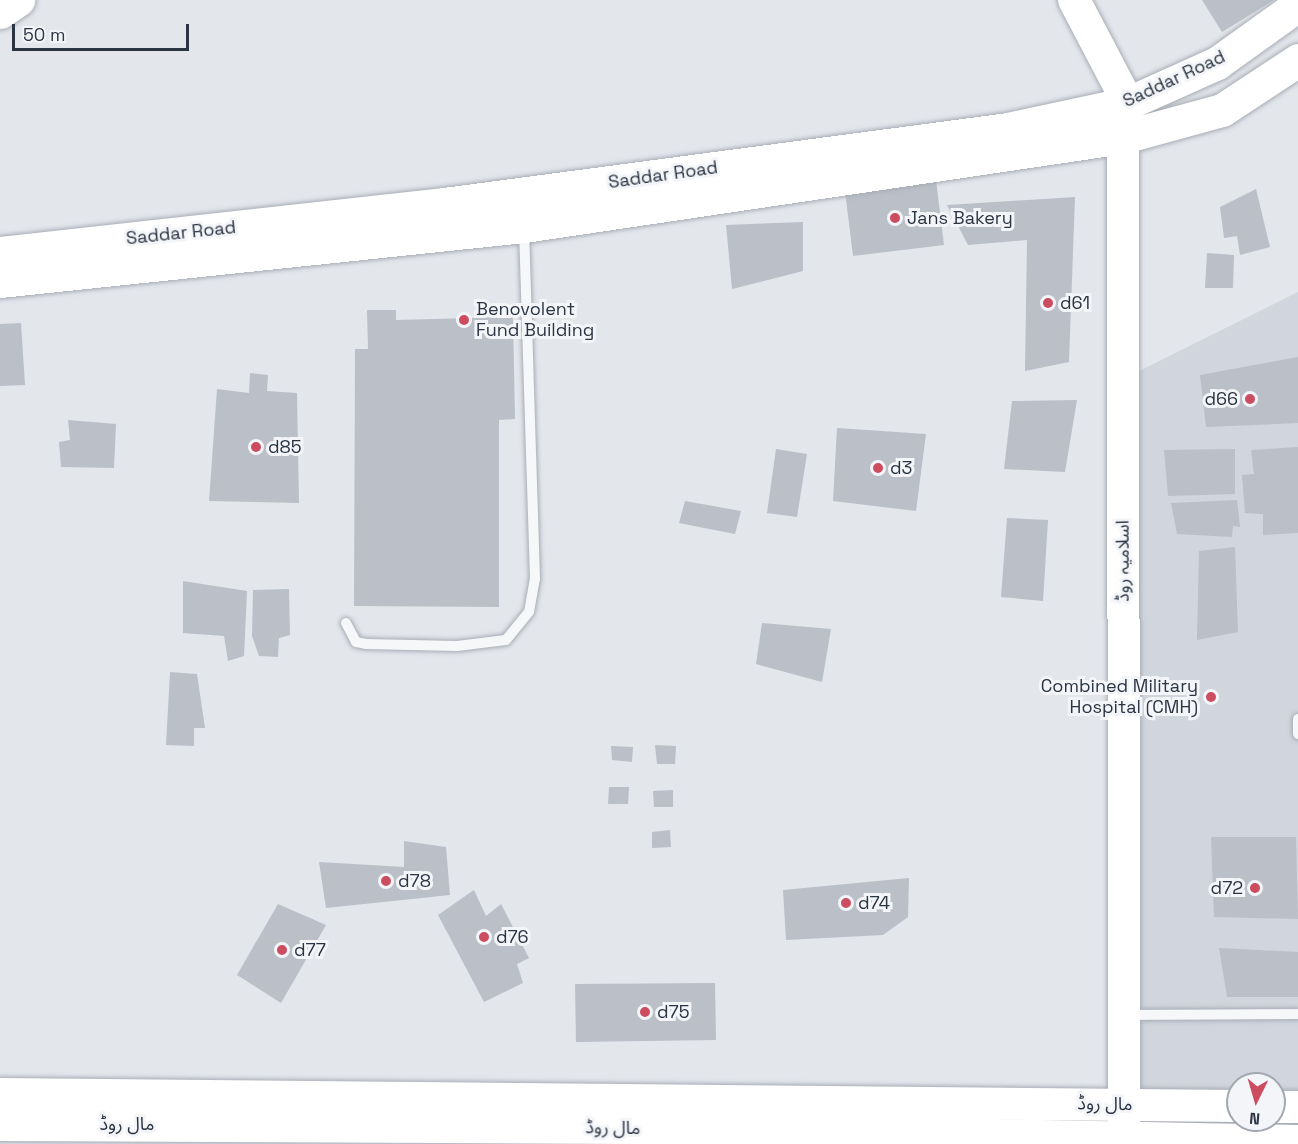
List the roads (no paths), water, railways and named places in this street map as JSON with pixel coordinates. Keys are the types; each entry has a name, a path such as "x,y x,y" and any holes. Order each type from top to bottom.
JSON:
{"main road":[{"path":"0,12 18,0"},
{"path":"1074,0 1128,103"},
{"name":"Saddar Road","path":"0,253 468,201 1008,129 1128,103 1218,63 1298,5"},
{"name":"Saddar Road","path":"0,281 524,226 1123,137 1222,110 1298,60"},
{"name":"اسلامیہ روڈ","path":"1124,1137 1123,137 1128,103"},
{"name":"مال روڈ","path":"0,1094 629,1113 1124,1137 1298,1140"},
{"name":"مال روڈ","path":"0,1125 1124,1104 1226,1106"}],"lane":[{"path":"346,623 356,642 457,646 506,640 529,612 535,579 524,226"},
{"path":"1298,719 1298,734"},
{"path":"1124,1015 1298,1014"}],"place":[{"name":"Jans Bakery","path":"895,218"},
{"name":"d61","path":"1048,303"},
{"name":"Benovolent Fund Building","path":"464,320"},
{"name":"d66","path":"1250,399"},
{"name":"d85","path":"256,447"},
{"name":"d3","path":"878,468"},
{"name":"Combined Military Hospital (CMH)","path":"1211,697"},
{"name":"d78","path":"386,881"},
{"name":"d72","path":"1255,888"},
{"name":"d74","path":"846,903"},
{"name":"d76","path":"484,937"},
{"name":"d77","path":"282,950"},
{"name":"d75","path":"645,1012"}]}
